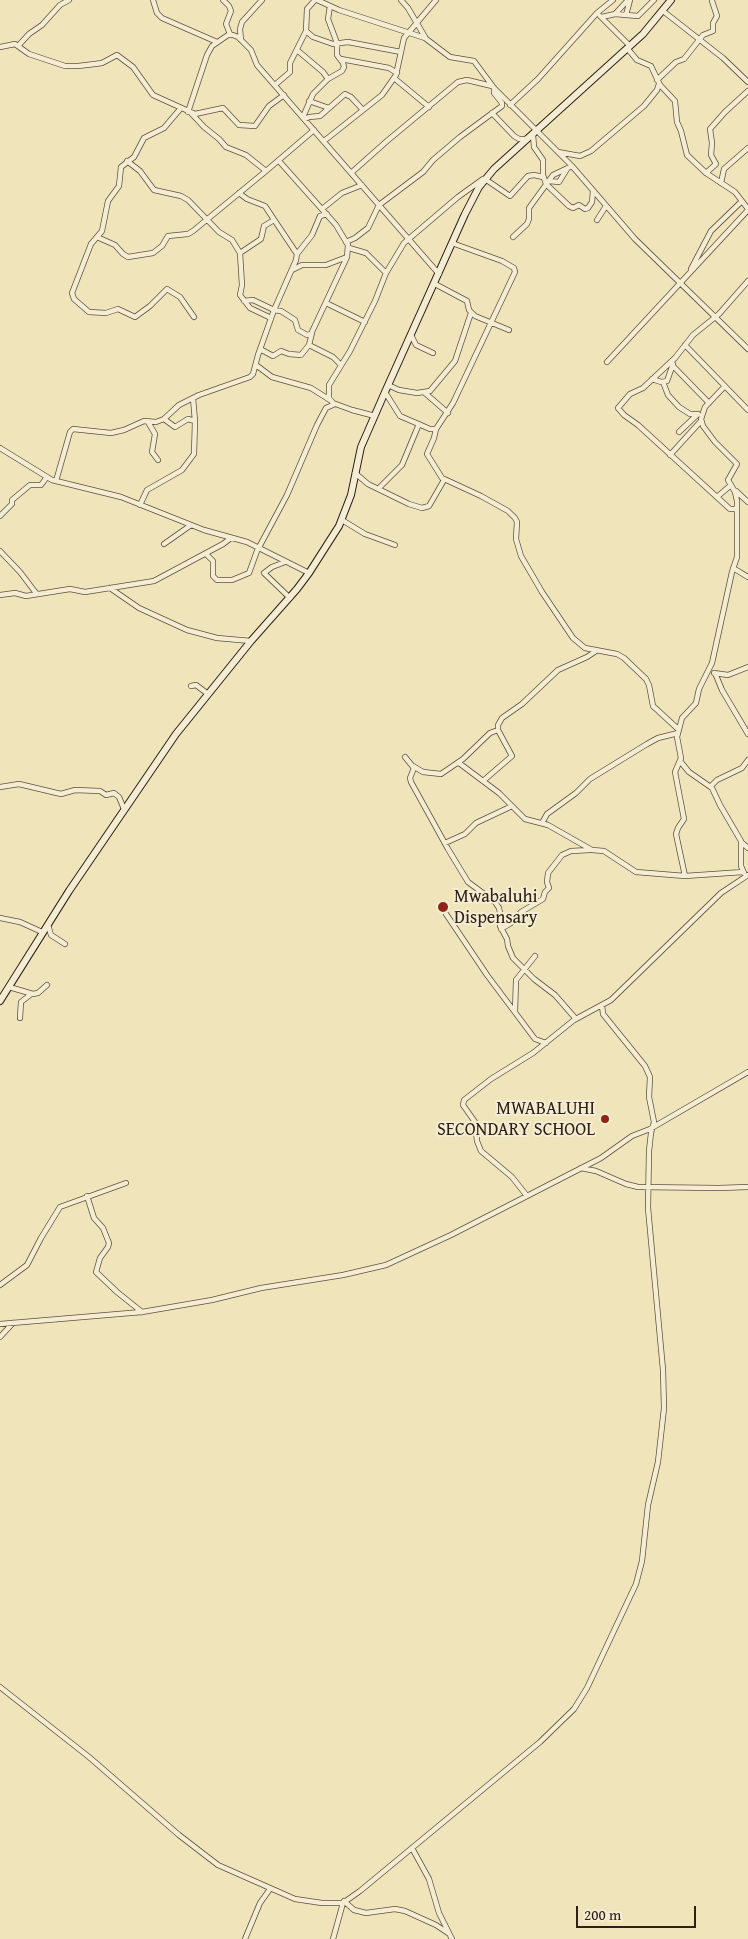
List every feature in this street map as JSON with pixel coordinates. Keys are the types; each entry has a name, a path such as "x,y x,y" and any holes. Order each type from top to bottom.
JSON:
{"street":[{"path":"18,46 29,34 42,25 60,5 69,0"},
{"path":"153,0 157,13 162,18 217,42"},
{"path":"223,0 229,6 231,12 226,24 230,34 241,40 252,52 258,65 440,274"},
{"path":"241,40 240,29 242,22 262,0"},
{"path":"275,85 290,72 289,65 306,31 307,9 316,0 425,38 450,57 474,61 533,135 557,151 635,239 748,349"},
{"path":"402,0 425,38"},
{"path":"324,141 382,95 396,75 404,38 436,0"},
{"path":"510,106 538,79 597,13 613,0"},
{"path":"615,14 629,0"},
{"path":"626,15 629,0"},
{"path":"602,17 615,14 638,16 654,0 748,82"},
{"path":"331,400 329,385 365,322 386,273 408,238 461,195 486,178 629,47 671,0"},
{"path":"557,151 580,156 592,151 644,106 657,90 658,82 676,62 684,59 703,35 714,29 713,24 717,16 712,1"},
{"path":"304,118 313,94 343,69 344,65 337,53 337,43 328,18 330,6"},
{"path":"597,13 629,47 637,60 651,66 658,82 675,101 676,120 681,131 685,152 706,173 735,192 748,209 607,362"},
{"path":"306,31 314,37 333,44 348,42 401,52"},
{"path":"189,112 207,55 217,42 230,34"},
{"path":"0,47 12,44 26,52 62,66 95,64 118,55 133,67 151,93 189,112 197,114 223,108 236,124 253,127 269,106 284,95"},
{"path":"297,50 323,72 328,80"},
{"path":"340,59 388,68 429,107"},
{"path":"351,173 460,81 467,80 493,87"},
{"path":"346,242 368,228 379,205 424,172 452,144 503,105 495,94 493,87"},
{"path":"706,173 716,164 710,155 712,143 710,130 725,112 748,91"},
{"path":"304,118 317,118 338,99 347,94 363,110"},
{"path":"309,101 329,108"},
{"path":"181,108 162,129 144,138 135,156 121,166 119,186 108,202 103,229 91,244 72,293 74,299 92,313 106,313 118,309 135,317 150,306 167,289 180,297 194,317"},
{"path":"189,112 228,149 246,155 266,171"},
{"path":"492,113 517,138 533,135"},
{"path":"97,237 115,245 126,256 134,257 154,252 162,246 168,236 188,234 314,130"},
{"path":"533,135 534,147 543,160 543,177 571,207 579,205 585,209 588,208 592,202 593,191"},
{"path":"721,183 724,169 748,148"},
{"path":"260,349 273,356 281,351 300,355 309,345 312,333 347,257 348,248 336,225 279,160"},
{"path":"127,161 140,171 154,190 188,200 219,232 232,240 240,253 242,285 240,295 251,309 271,318"},
{"path":"513,237 529,221 529,208 547,183 556,173 572,166"},
{"path":"547,183 559,182 567,169"},
{"path":"486,178 510,196 528,176 534,174 543,177"},
{"path":"0,1001 42,932 176,734 251,641 310,573 342,520 351,495 361,447 440,274 465,214 486,178"},
{"path":"322,209 342,193 362,185"},
{"path":"239,193 247,199 263,205 297,254"},
{"path":"690,271 712,231 742,201"},
{"path":"598,220 606,206"},
{"path":"56,481 70,432 73,429 111,433 124,430 143,421 152,423 164,419 177,407 193,398 250,378 274,310 297,254 312,235 320,216 327,214"},
{"path":"240,253 262,239 264,226 274,220"},
{"path":"452,243 502,261 515,270 492,323 448,413 436,429 427,454 444,480 481,496 508,511 515,518 517,522 517,547 542,592 573,638 585,648 620,655 644,676 649,685 653,706 678,731"},
{"path":"348,248 368,254 386,273"},
{"path":"292,270 302,265 326,266 347,257"},
{"path":"652,379 663,382 668,379 675,358 684,345 696,331 715,318 748,281"},
{"path":"425,394 432,390 455,361 471,313 467,301 435,284"},
{"path":"244,301 253,300 274,310 281,311 294,319 297,328 304,334 312,333"},
{"path":"326,304 365,322"},
{"path":"471,313 509,330"},
{"path":"411,334 413,341 418,347 433,353"},
{"path":"309,345 334,358 341,365"},
{"path":"684,345 748,410"},
{"path":"675,358 643,388 630,394 618,408 621,413 638,425 730,509 737,509"},
{"path":"256,365 272,377 288,383 297,383 322,394 335,404 375,416"},
{"path":"672,365 708,403"},
{"path":"663,382 668,395 679,407 690,414 701,412"},
{"path":"388,385 403,391 425,394 448,413"},
{"path":"679,432 724,387"},
{"path":"385,392 400,416 432,430 436,429"},
{"path":"322,394 327,407"},
{"path":"140,505 147,490 182,470 194,454 196,418 193,398"},
{"path":"206,554 213,561 213,576 217,580 241,578 249,573 287,494 311,437 327,407 335,404"},
{"path":"701,412 703,426 737,464 728,478 736,493 737,557 712,663 696,703 682,718 677,742 680,761 689,772 711,786 741,842 748,848"},
{"path":"164,419 175,427 188,420 195,421"},
{"path":"670,455 702,421"},
{"path":"148,422 155,434 153,454 158,460"},
{"path":"378,489 402,465 419,424"},
{"path":"0,448 56,481 109,494 191,525 260,548 310,573"},
{"path":"355,473 364,482 408,504 426,508 444,480"},
{"path":"0,516 12,504 12,500 30,485 41,485 47,477"},
{"path":"717,497 732,487"},
{"path":"732,487 748,502"},
{"path":"342,520 365,534 395,545"},
{"path":"164,544 191,525"},
{"path":"0,595 15,593 26,596 67,589 85,592 159,580 224,544 231,538"},
{"path":"0,551 20,572 36,594"},
{"path":"285,562 272,567 264,573 290,598"},
{"path":"733,568 748,577"},
{"path":"110,588 139,608 187,630 217,638 251,641"},
{"path":"483,781 512,756 498,730 498,725 502,718 522,704 558,670 597,651"},
{"path":"708,672 728,675 748,667"},
{"path":"715,673 722,690 748,734"},
{"path":"191,686 196,685 208,694"},
{"path":"405,757 412,765 423,772 439,775 459,763 490,733 498,730"},
{"path":"542,823 547,814 576,793 592,778 648,744 678,731"},
{"path":"711,786 717,780 742,768 748,760"},
{"path":"680,761 675,772 684,819 676,834 685,876"},
{"path":"459,763 483,781 525,819 542,823 591,850"},
{"path":"412,765 414,769 410,780 445,843 470,884 496,904 500,913 501,929 507,939 512,956 523,969 555,995 576,1019"},
{"path":"0,787 20,784 61,794 75,790 100,791 106,795 114,793 119,797 124,809"},
{"path":"445,843 465,834 476,823 512,806"},
{"path":"741,842 741,866 743,872"},
{"path":"501,929 511,923 521,912 544,899 545,892 549,888 547,882 548,873 562,855 571,851 604,851 638,873 685,876 743,872 748,875 721,893 622,990 602,1006 576,1019 508,1070 491,1079 463,1102 464,1108 475,1122 477,1141 481,1150 512,1177 527,1196"},
{"path":"446,914 534,1039 546,1043"},
{"path":"0,918 20,922 42,932"},
{"path":"48,924 51,935 65,944"},
{"path":"514,1013 515,982 523,969 535,956"},
{"path":"9,987 31,994 38,993 47,985"},
{"path":"20,1018 19,1011 22,1002 31,994"},
{"path":"334,1939 344,1902 540,1742 574,1709 587,1688 636,1584 642,1561 648,1505 658,1462 664,1408 663,1370 650,1238 648,1187 650,1137 654,1120 649,1097 648,1072 603,1014 602,1006"},
{"path":"0,1324 142,1312 376,1268 397,1261 607,1154 632,1136 653,1127 748,1072"},
{"path":"581,1168 600,1173 630,1185 648,1187 748,1187"},
{"path":"0,1285 28,1266 41,1238 60,1207 126,1183"},
{"path":"87,1196 94,1218 103,1228 109,1243 108,1248 100,1258 96,1272 142,1312"},
{"path":"0,1337 14,1323"},
{"path":"0,1687 89,1757 114,1781 206,1856 228,1871 304,1901 344,1902 354,1910 366,1913 395,1909 405,1911 436,1925 448,1933"},
{"path":"412,1848 430,1879 439,1913 452,1939"},
{"path":"245,1939 262,1901 270,1889"}],"place":[{"name":"Mwabaluhi Dispensary","path":"443,907"},
{"name":"MWABALUHI SECONDARY SCHOOL","path":"605,1119"}]}
